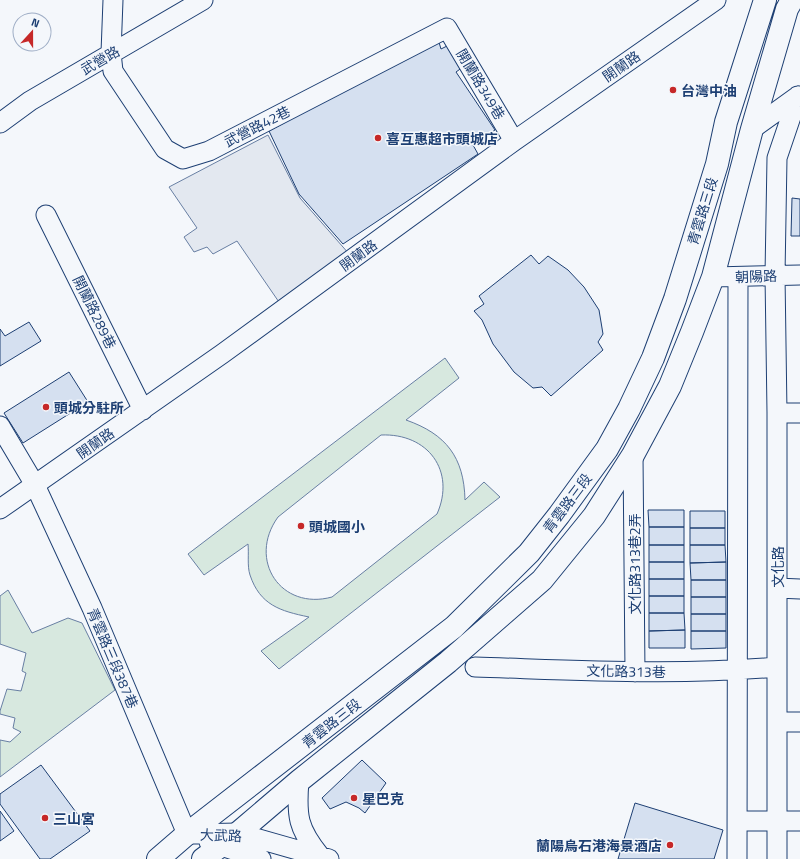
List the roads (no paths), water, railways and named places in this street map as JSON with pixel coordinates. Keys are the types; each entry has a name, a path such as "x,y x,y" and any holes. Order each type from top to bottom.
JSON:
{"main road":[{"name":"青雲路三段","path":"158,859 187,834 454,627 495,588 528,553 567,504 607,449 629,409 653,358 676,298 717,164 726,122 765,0"},
{"name":"青雲路三段","path":"211,853 238,833 299,781 448,662 542,580 594,516 633,455 670,386 713,277 752,129 787,9 792,0"},
{"path":"726,122 752,129"},
{"path":"495,588 509,608"}],"street":[{"name":"武營路42巷","path":"113,0 111,53 113,71 165,149 183,159 209,151 447,28"},
{"name":"武營路","path":"0,123 30,101 203,0"},
{"name":"開蘭路","path":"0,509 143,410 514,141 716,0"},
{"name":"開蘭路349巷","path":"447,28 514,141"},
{"path":"752,129 799,96"},
{"name":"文化路","path":"777,859 777,413 775,275 777,158 799,96"},
{"name":"開蘭路289巷","path":"46,215 143,410"},
{"name":"朝陽路","path":"713,277 800,275"},
{"path":"737,859 739,671 738,277"},
{"path":"777,413 800,413"},
{"name":"青雲路三段387巷","path":"0,426 34,485 92,608 187,834"},
{"name":"文化路313巷2弄","path":"633,455 635,672"},
{"path":"777,588 800,589"},
{"name":"文化路313巷","path":"475,667 635,672 739,671 777,667"},
{"path":"777,722 800,722"},
{"path":"299,781 297,806 300,824 306,839 325,858"},
{"path":"738,821 800,821"},
{"name":"大武路","path":"187,834 238,833 325,858"},
{"name":"大武路","path":"187,834 211,853 261,859"}],"place":[{"name":"台灣中油","path":"673,90"},
{"name":"喜互惠超市頭城店","path":"378,138"},
{"name":"頭城分駐所","path":"46,407"},
{"name":"頭城國小","path":"301,526"},
{"name":"星巴克","path":"354,798"},
{"name":"三山宮","path":"45,818"},
{"name":"蘭陽烏石港海景酒店","path":"670,845"}]}
